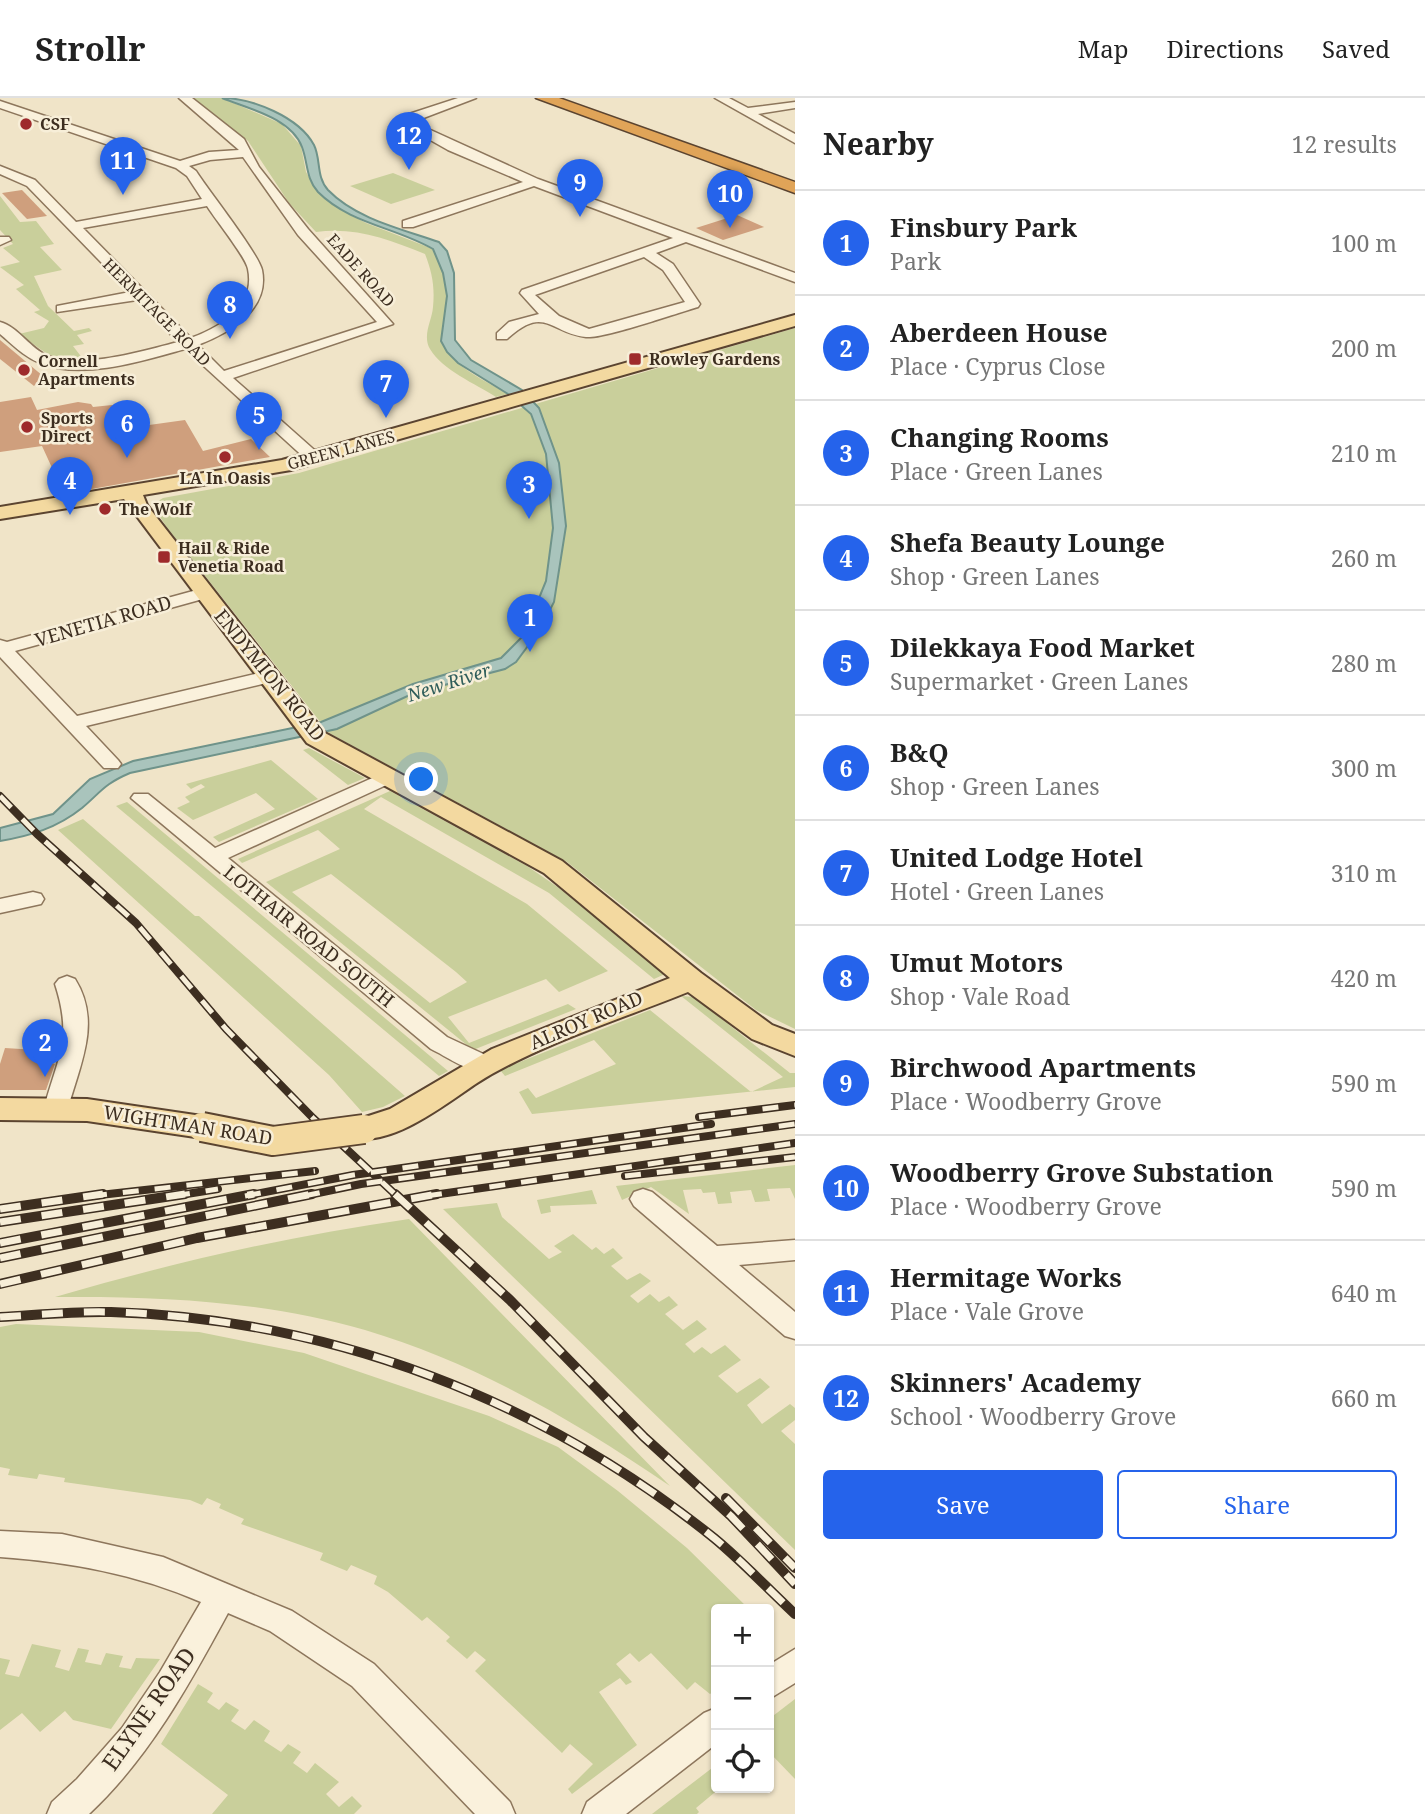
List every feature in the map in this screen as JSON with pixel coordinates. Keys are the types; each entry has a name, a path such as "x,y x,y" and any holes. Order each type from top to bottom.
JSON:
{"highway":[{"path":"544,98 795,188"},
{"path":"562,98 795,182"}],"main road":[{"name":"GREEN LANES","path":"0,513 132,493 314,458 795,320"},
{"name":"ENDYMION ROAD","path":"132,493 137,506 309,729 388,777 552,867 691,980 762,1032 795,1045"},
{"name":"ALROY ROAD","path":"483,1064 691,980"},
{"name":"WIGHTMAN ROAD","path":"0,1109 56,1108 141,1116 260,1140 288,1139 382,1125 422,1105 483,1064"}],"street":[{"name":"EADE ROAD","path":"185,98 240,142 255,168 303,232 386,324 222,377"},
{"path":"470,98 413,116 407,120 408,124 452,147 534,182 795,278"},
{"path":"721,98 795,139"},
{"path":"0,104 180,165 193,175 254,264 256,286 248,304 237,317 215,334 189,344 97,363 60,364 37,356 0,326"},
{"path":"746,112 795,105"},
{"path":"180,165 209,156 245,153"},
{"name":"HERMITAGE ROAD","path":"0,170 31,183 222,377 314,458"},
{"path":"408,224 534,182"},
{"path":"73,226 211,201"},
{"path":"647,253 668,267 693,303 589,333 577,331 530,299 528,290 647,253 685,238"},
{"path":"62,309 139,295"},
{"path":"502,336 514,325 551,314"},
{"name":"VENETIA ROAD","path":"1,648 204,593"},
{"path":"1,648 111,764"},
{"path":"72,723 268,677"},
{"path":"213,857 388,777"},
{"name":"LOTHAIR ROAD SOUTH","path":"141,798 439,1043 483,1064"},
{"path":"0,906 33,899"},
{"path":"56,1108 78,1043 78,1013 67,984"},
{"path":"643,1199 795,1328"},
{"path":"711,1257 795,1250"},
{"path":"0,1544 75,1551 163,1572 222,1594 281,1621 363,1675 498,1814"},
{"name":"ELYNE ROAD","path":"65,1814 85,1797 134,1737 183,1666 222,1594"},
{"path":"774,1680 795,1664"},
{"path":"599,1814 711,1728"}],"green space":[{"path":"193,98 222,98 282,124 301,146 306,172 318,192 343,211 366,223 433,249 447,290 442,333 445,347 461,366 508,394 496,397 451,370 435,357 430,349 427,333 434,293 425,254 358,233 316,232 289,203 248,141"},
{"path":"393,173 435,190 391,204 350,186"},
{"path":"0,196 20,222 36,221 54,244 40,247 62,270 34,276 48,306 74,331 89,328 92,331 77,335 84,344 73,346 83,359 53,358 19,334 44,328 49,321 34,312 40,310 16,289 24,285 0,267 20,262 3,248 13,244 0,230"},
{"path":"795,328 795,1029 756,1010 567,862 329,733 152,505 163,498 299,473"},
{"path":"309,748 365,778 348,785 303,750"},
{"path":"271,760 318,799 219,842 213,837 275,809 256,793 193,820 177,808 190,802 185,797 205,787 201,784 191,789 186,784"},
{"path":"390,791 527,866 559,888 665,974 654,979 549,893 381,797 364,809 527,904 608,971 559,992 546,979 448,1017 469,1043 568,1004 576,1009 473,1050 266,882 340,849 318,830 242,863 238,859","holes":["331,874 467,982 430,1003 292,892"]},
{"path":"127,802 448,1071 439,1076 116,806"},
{"path":"83,819 195,916 199,916 405,1096 383,1107 362,1112 329,1075 58,830"},
{"path":"681,996 694,997 790,1073 795,1073 795,1087 752,1091 783,1077"},
{"path":"650,1010 750,1092 532,1114 519,1092 528,1088 536,1098 616,1064 594,1040 505,1076 500,1070"},
{"path":"795,1165 795,1199 790,1188 767,1189 770,1201 755,1202 751,1190 730,1192 732,1203 718,1204 715,1192 703,1193 701,1189 683,1190 689,1214 651,1187 622,1200 616,1186"},
{"path":"592,1190 597,1204 550,1206 551,1212 541,1214 537,1200"},
{"path":"497,1203 502,1217 549,1259 562,1252 554,1246 573,1234 592,1250 596,1247 604,1254 613,1248 623,1258 611,1266 627,1280 640,1273 651,1281 630,1296 638,1303 650,1294 659,1302 669,1296 678,1305 665,1314 683,1330 697,1320 707,1329 685,1344 694,1353 702,1347 711,1354 725,1345 741,1360 718,1376 737,1393 760,1378 770,1387 747,1405 762,1424 790,1404 795,1408 795,1420 781,1431 795,1444 795,1550 443,1209"},
{"path":"409,1219 670,1486 598,1439 524,1396 446,1359 365,1330 289,1312 212,1302 55,1297 230,1252"},
{"path":"16,1324 199,1332 304,1353 489,1416 558,1447 618,1491 687,1548 744,1604 711,1604 711,1693 695,1682 687,1690 651,1653 639,1662 630,1653 616,1664 632,1682 626,1685 620,1678 599,1692 637,1745 572,1794 568,1789 593,1764 570,1744 562,1753 475,1671 486,1660 475,1651 467,1659 446,1641 450,1637 427,1617 422,1621 388,1592 374,1584 377,1576 351,1565 347,1571 320,1560 323,1553 241,1524 244,1519 219,1508 221,1504 207,1498 202,1505 190,1500 64,1482 65,1478 39,1474 37,1479 8,1475 10,1469 0,1467 0,1327"},
{"path":"32,1644 61,1650 55,1667 69,1671 78,1648 89,1650 85,1662 101,1665 106,1653 123,1656 119,1667 131,1669 136,1658 160,1659 111,1729 73,1720 65,1711 40,1732 22,1713 0,1730 0,1658 10,1660 5,1674 19,1677"},
{"path":"198,1684 213,1693 207,1702 219,1710 226,1702 239,1710 231,1721 245,1730 254,1720 270,1731 264,1741 281,1752 288,1744 301,1752 293,1763 307,1773 315,1763 339,1782 326,1794 339,1807 352,1796 362,1806 354,1814 212,1814 228,1795 161,1744"},
{"path":"795,1699 795,1779 774,1757 774,1715"},
{"path":"711,1769 711,1793 714,1793 696,1808 699,1812 697,1814 652,1814"}],"water":[{"name":"New River","path":"222,98 260,105 298,126 314,145 324,185 339,200 380,222 439,242 447,251 454,273 455,340 471,360 522,390 539,408 559,463 566,526 554,602 539,631 516,662 505,669 414,693 337,729 130,773 108,785 63,821 33,834 0,841 0,828 53,814 90,779 133,761 321,722 413,684 501,658 524,635 546,581 553,528 546,454 531,414 508,394 458,363 447,352 441,341 447,296 443,273 433,249 358,218 331,203 314,187 302,147 289,129 268,116"}],"building":[{"path":"22,190 47,216 27,219 2,193"},
{"path":"737,215 764,227 723,240 696,228"},
{"path":"0,340 43,376 34,386 0,359"},
{"path":"31,397 37,410 78,402 91,404 93,407 112,405 142,426 185,420 203,451 251,439 270,457 64,494 42,446 0,452 0,402"},
{"path":"5,1048 53,1051 52,1063 55,1064 46,1090 0,1090 0,1064"}],"railway":[{"path":"0,796 37,834 136,923 226,1029 313,1118 372,1172"},
{"path":"699,1117 795,1105"},
{"path":"372,1172 711,1124"},
{"path":"381,1181 795,1124"},
{"path":"426,1196 795,1143"},
{"path":"625,1176 795,1157"},
{"path":"91,1196 315,1171"},
{"path":"245,1196 372,1172"},
{"path":"372,1172 381,1181"},
{"path":"304,1196 381,1181"},
{"path":"381,1181 397,1196"},
{"path":"174,1196 218,1189"},
{"path":"0,1209 103,1194"},
{"path":"0,1222 185,1194"},
{"path":"0,1243 254,1194"},
{"path":"0,1258 312,1194"},
{"path":"395,1194 402,1200"},
{"path":"426,1196 437,1194"},
{"path":"402,1200 426,1196"},
{"path":"0,1284 197,1238 402,1200"},
{"path":"402,1200 510,1300 644,1437 731,1516 795,1584"},
{"path":"0,1317 111,1312 193,1318 274,1331 353,1350 430,1376 506,1408 578,1445 648,1489 714,1538 795,1614"},
{"path":"726,1498 795,1568"}],"place":[{"name":"CSF","path":"26,124"},
{"name":"Skinners' Academy","path":"409,170"},
{"name":"Hermitage Works","path":"123,195"},
{"name":"Birchwood Apartments","path":"580,217"},
{"name":"Woodberry Grove Substation","path":"730,228"},
{"name":"Umut Motors","path":"230,339"},
{"name":"Rowley Gardens","path":"635,359"},
{"name":"Cornell Apartments","path":"24,370"},
{"name":"United Lodge Hotel","path":"386,418"},
{"name":"Sports Direct","path":"27,427"},
{"name":"Dilekkaya Food Market","path":"259,450"},
{"name":"LA In Oasis","path":"225,457"},
{"name":"B&Q","path":"127,458"},
{"name":"The Wolf","path":"105,509"},
{"name":"Shefa Beauty Lounge","path":"70,515"},
{"name":"Changing Rooms","path":"529,519"},
{"name":"Hail & Ride Venetia Road","path":"164,557"},
{"name":"Finsbury Park","path":"530,652"},
{"name":"Aberdeen House","path":"45,1077"}]}
